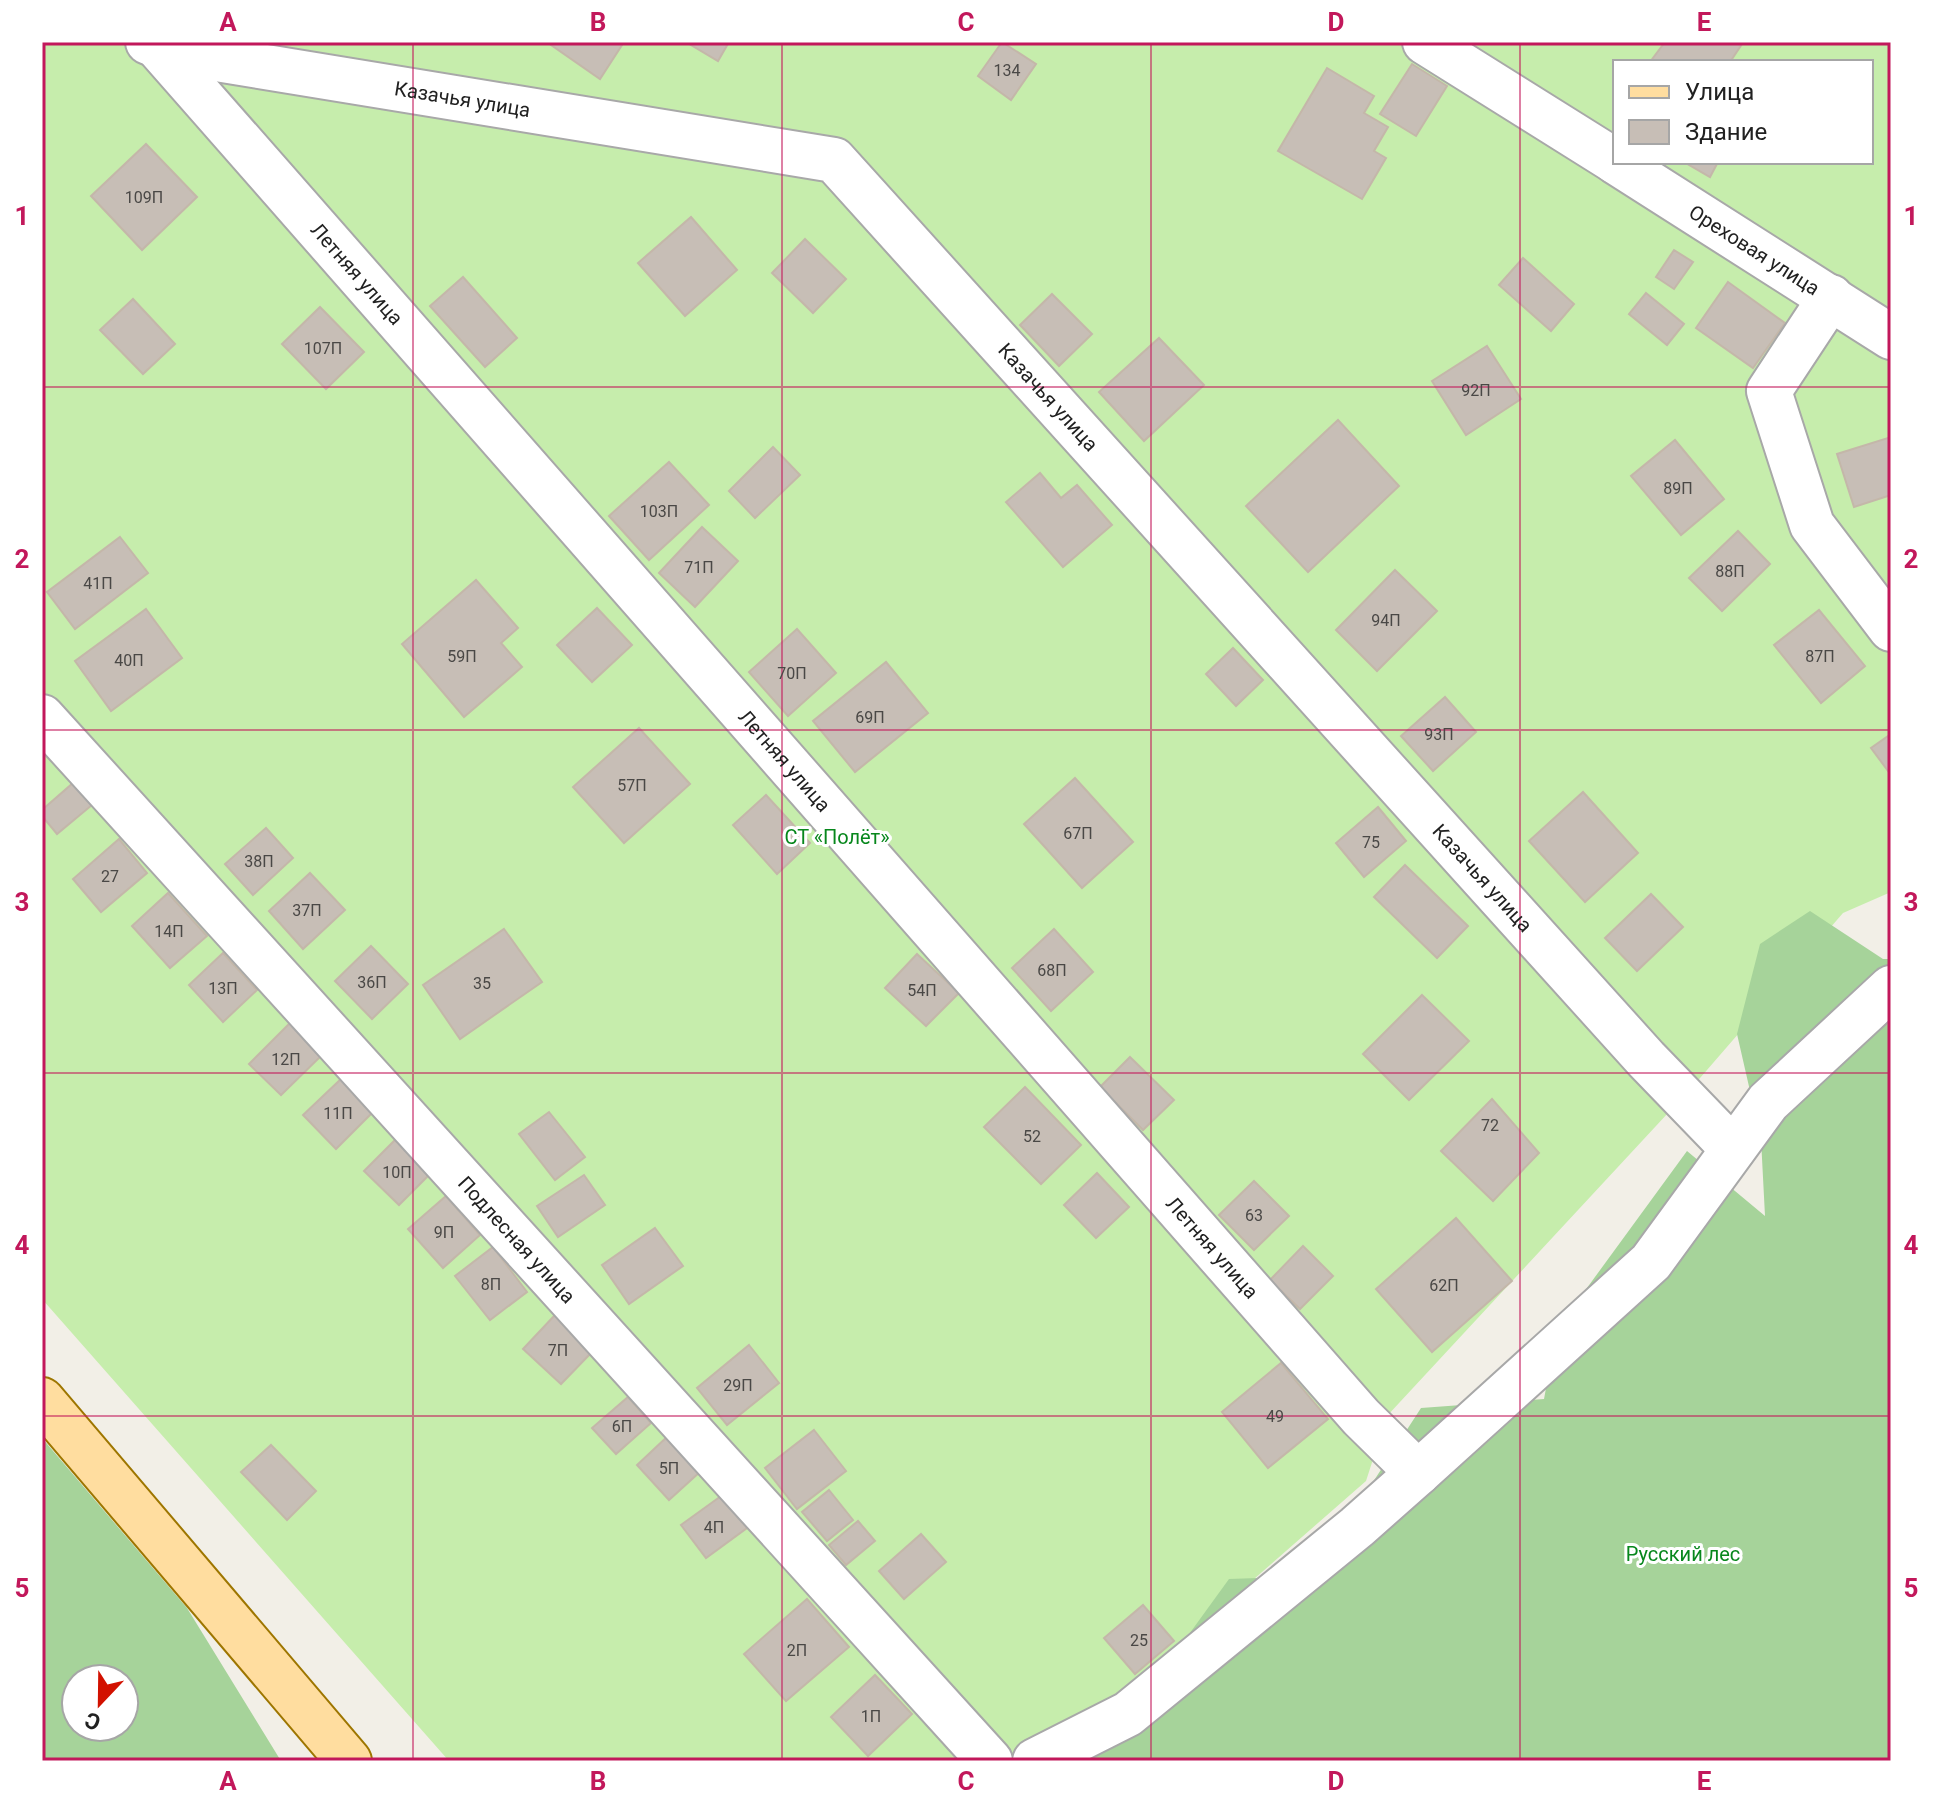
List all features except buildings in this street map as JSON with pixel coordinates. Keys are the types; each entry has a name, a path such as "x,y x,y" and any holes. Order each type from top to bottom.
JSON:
{"main road":[{"path":"42,1400 349,1761"}],"street":[{"name":"Ореховая улица","path":"1425,42 1613,160"},
{"name":"Казачья улица","path":"152,43 180,53 834,160 1635,1048 1733,1149"},
{"name":"Летняя улица","path":"152,43 1361,1417 1418,1473"},
{"name":"Ореховая улица","path":"1619,164 1891,337"},
{"path":"1831,297 1769,391 1812,525 1891,629"},
{"name":"Подлесная улица","path":"42,717 990,1761"},
{"path":"1035,1761 1128,1714 1357,1527 1418,1473 1651,1262 1768,1102 1891,988"}],"green space":[{"name":"СТ «Полёт»","path":"42,42 1891,42 1891,892 1843,913 1694,1085 1387,1416 1366,1481 1046,1761 449,1761 42,1299"},
{"name":"Русский лес","path":"1810,911 1883,959 1891,959 1891,1761 944,1761 1064,1747 1171,1659 1229,1579 1312,1576 1421,1408 1544,1399 1557,1329 1687,1151 1765,1216 1761,1139 1737,1034 1760,944"},
{"path":"42,1438 187,1608 281,1761 42,1761"}]}
